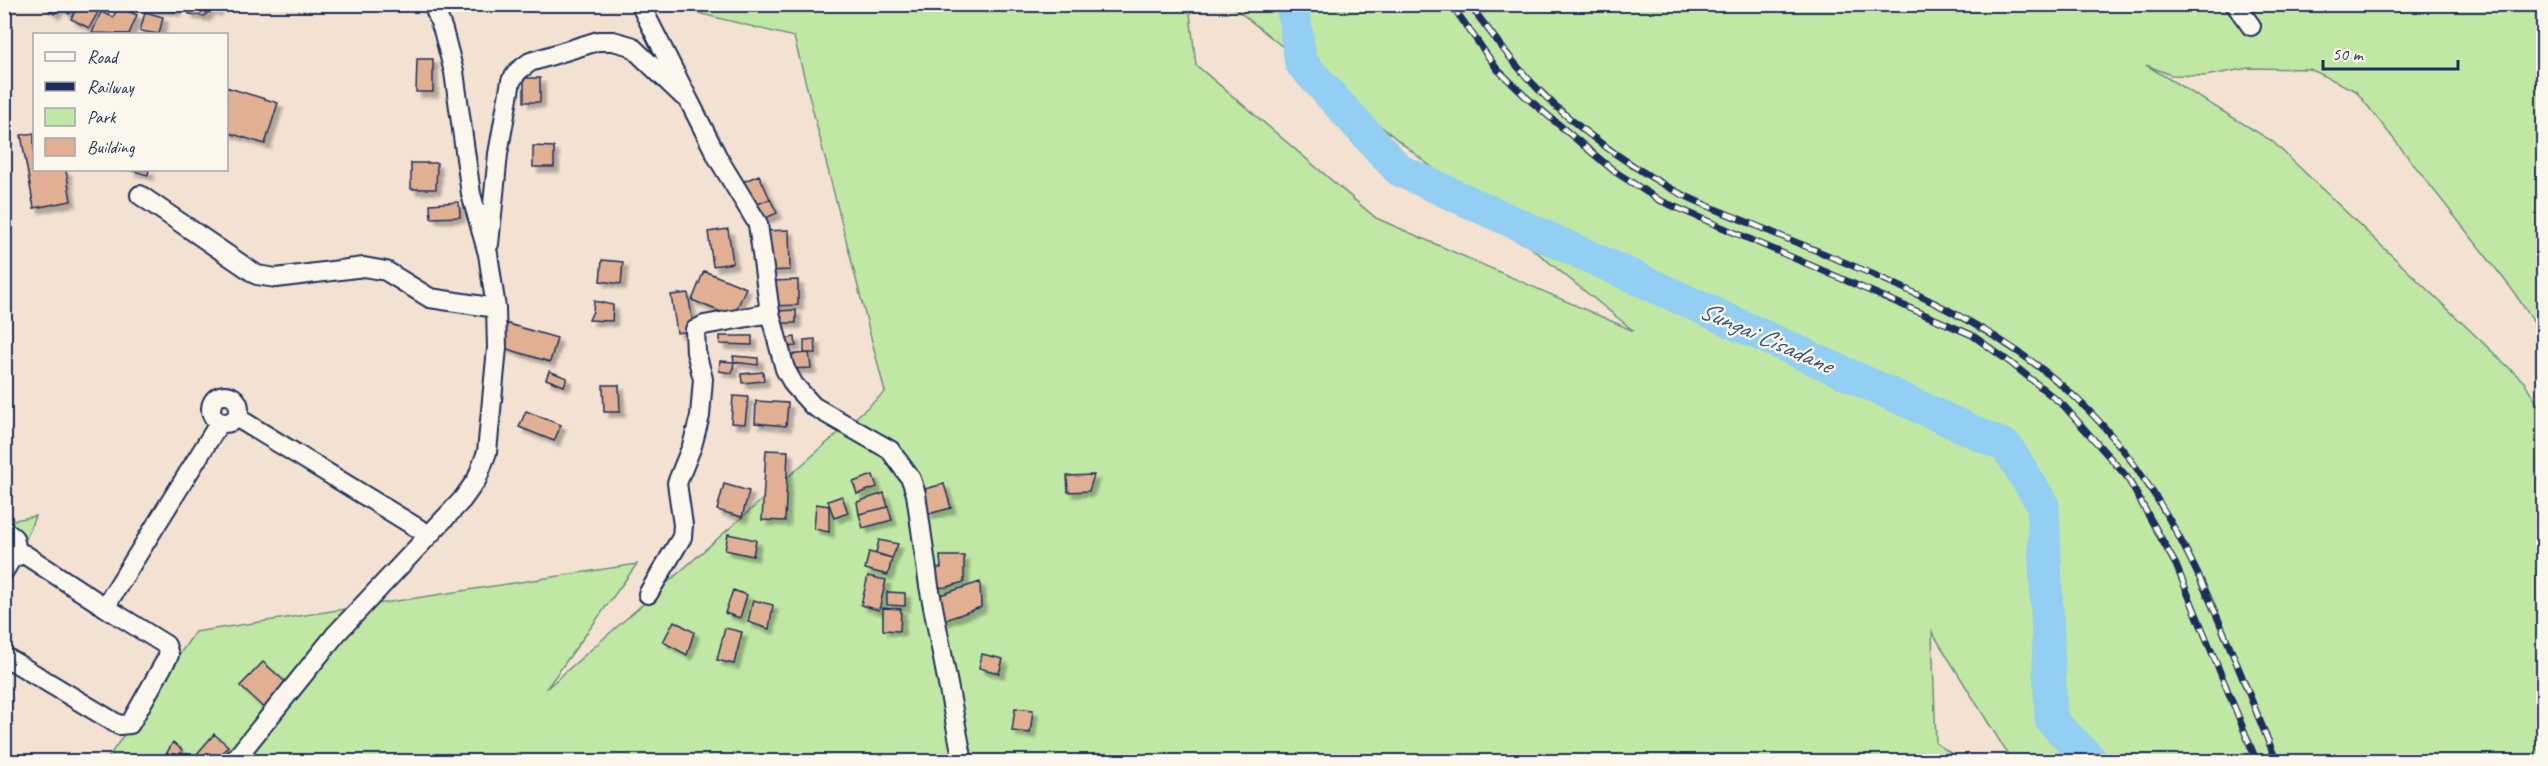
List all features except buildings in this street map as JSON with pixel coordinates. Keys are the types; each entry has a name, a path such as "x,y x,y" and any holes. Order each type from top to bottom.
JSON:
{"street":[{"path":"233,762 336,634 462,500 477,479 487,452 497,348 496,308 488,254 471,194 454,72 443,30 433,4"},
{"path":"640,4 719,159 758,224 770,313 785,369 803,396 813,406 890,450 911,479 916,494 929,586 963,762"},
{"path":"2235,4 2251,26"},
{"path":"488,254 498,154 511,81 518,71 530,62 586,44 613,41 631,46 690,102"},
{"path":"140,195 257,275 276,278 364,267 377,268 430,298 496,308"},
{"path":"648,594 682,537 683,525 677,483 692,446 700,416 703,379 696,352 695,330 704,325 770,313"},
{"path":"105,608 228,420 429,535"},
{"path":"4,530 14,538 18,555"},
{"path":"4,571 12,558 24,554 166,645 169,655 130,724 118,724 4,656"}],"green space":[{"path":"666,5 1189,5 1196,65 1376,218 1634,331 1231,5 2543,5 2543,335 2511,288 2356,91 2310,69 2249,68 2205,76 2171,75 2146,65 2272,141 2525,383 2544,416 2543,761 2012,761 1932,632 1936,743 1962,761 105,762 195,632 637,564 546,689 885,392 794,37"},
{"path":"35,516 5,593 5,522"}],"waterway":[{"name":"Sungai Cisadane","path":"1292,4 1301,63 1399,170 2007,447 2043,505 2051,720 2093,762"}],"railway":[{"path":"1451,4 1497,69 1526,97 1614,171 1659,200 1972,335 2064,406 2127,477 2176,565 2257,762"},
{"path":"1469,4 1511,59 1539,90 1600,143 1634,166 1691,199 1847,263 1929,300 2006,344 2043,370 2077,399 2113,437 2144,479 2171,523 2217,617 2277,762"}]}
